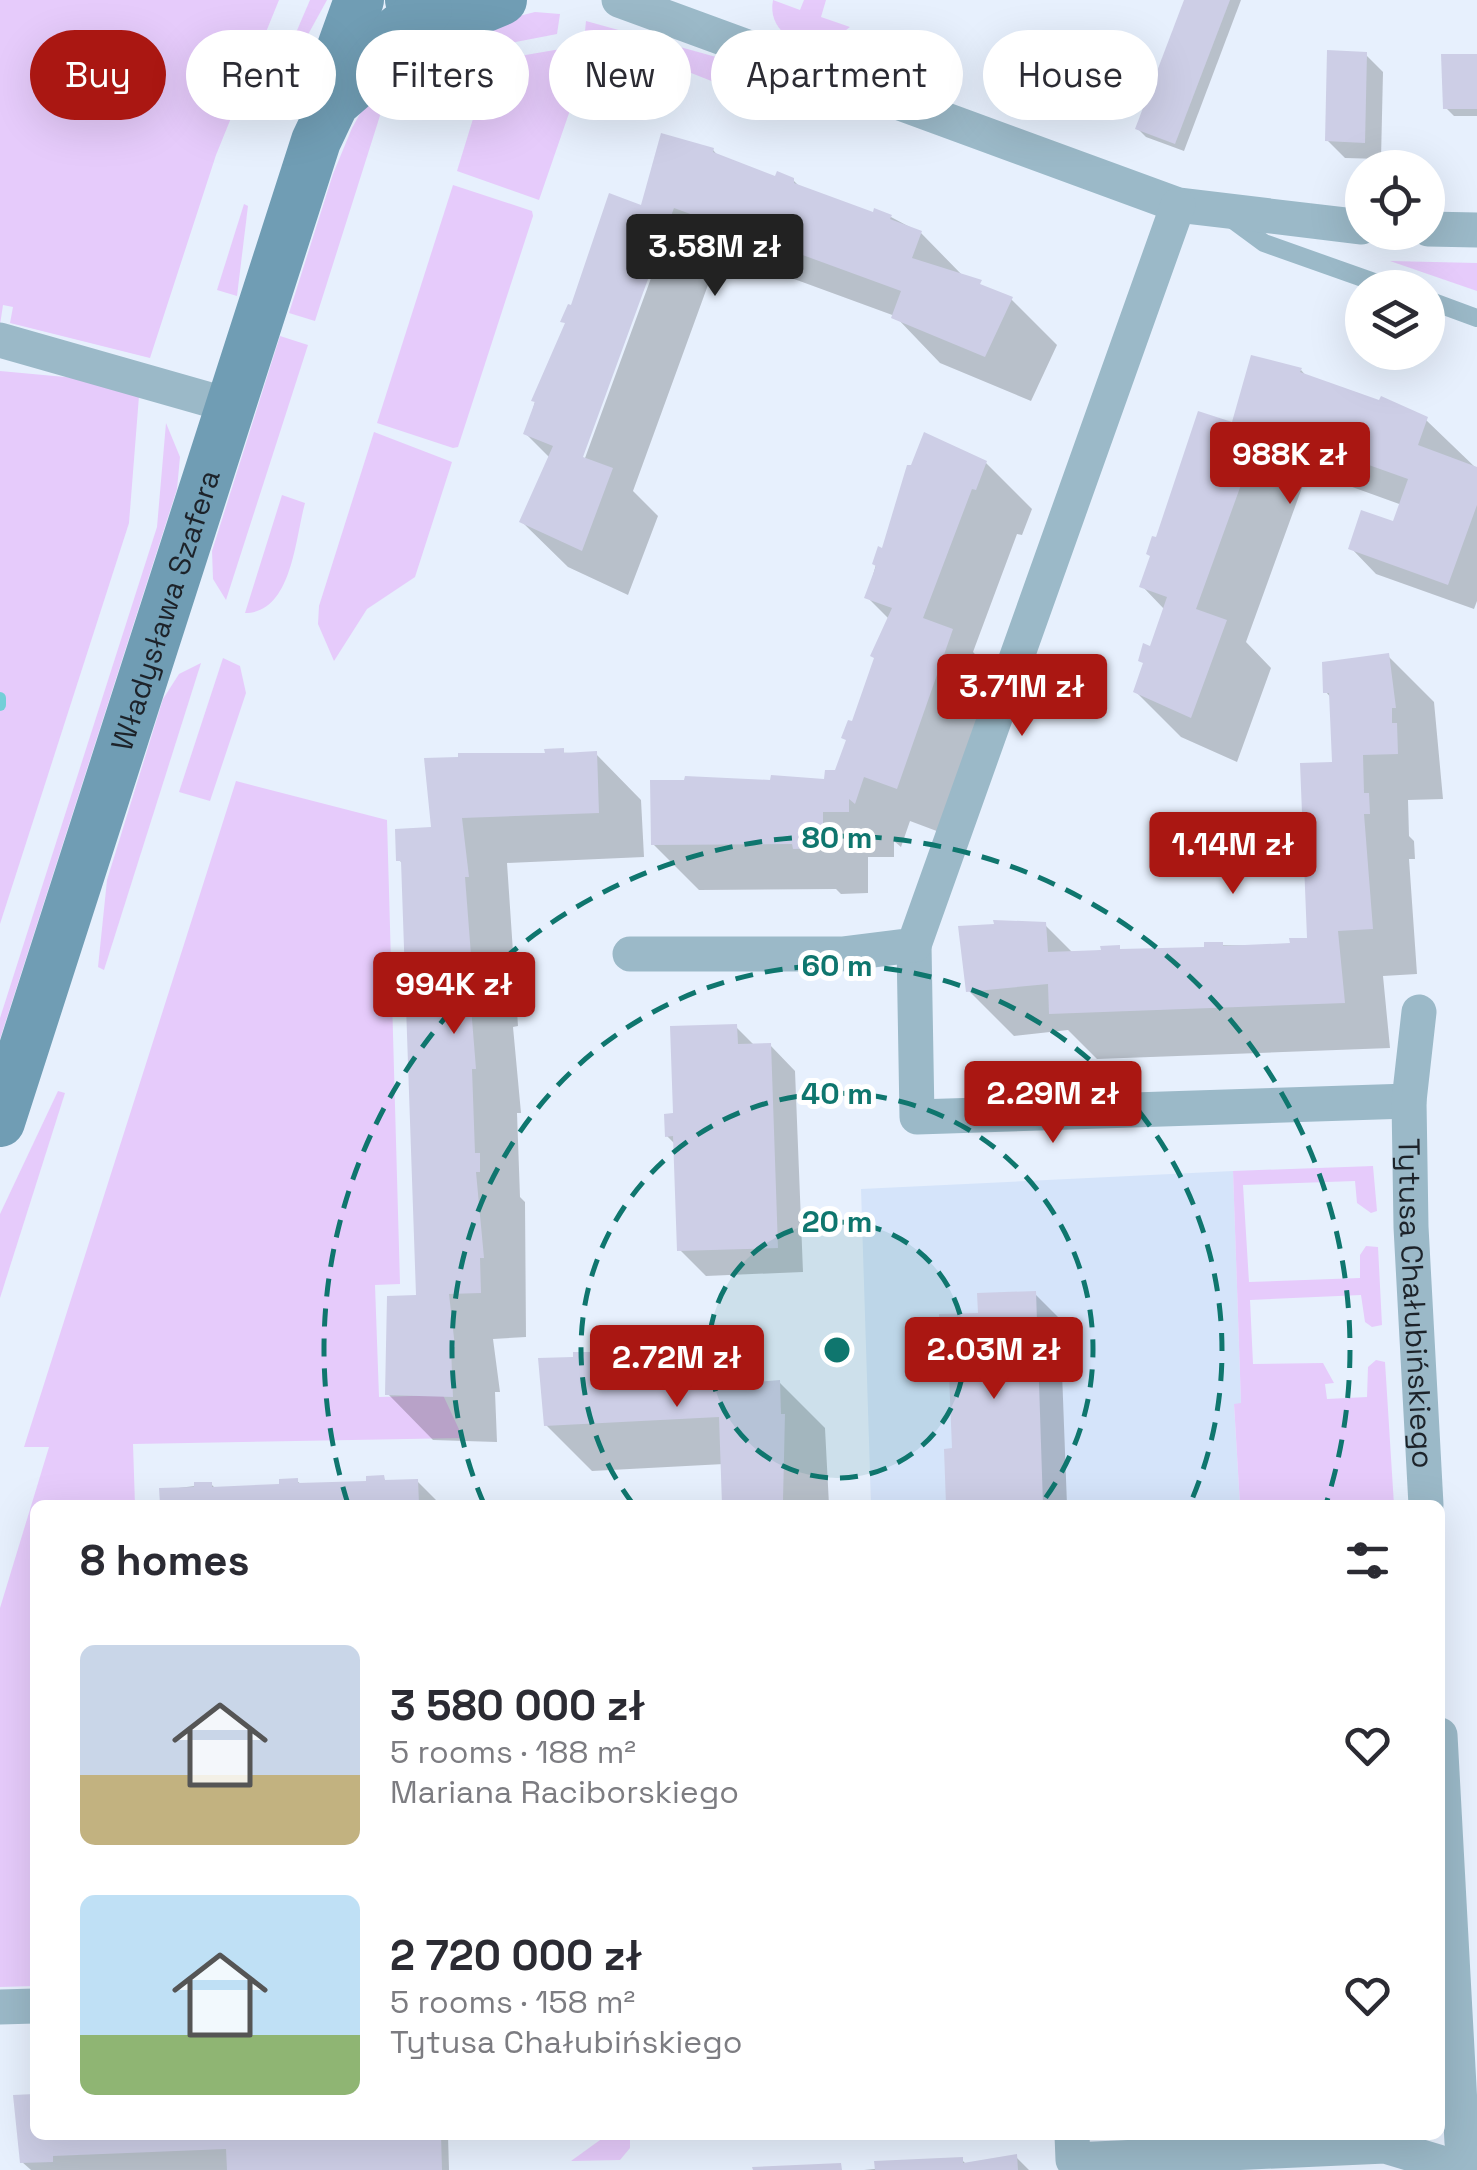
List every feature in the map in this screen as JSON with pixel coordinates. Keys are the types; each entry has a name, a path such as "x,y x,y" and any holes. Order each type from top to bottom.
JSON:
{"street":[{"name":"Władysława Szafera","path":"336,64 359,0"},
{"path":"419,5 466,13 502,0"},
{"path":"619,0 1178,205 1345,226"},
{"name":"Władysława Szafera","path":"336,101 356,84 419,5"},
{"name":"Władysława Szafera","path":"0,1122 228,405 326,120"},
{"path":"630,954 842,954 914,945 1178,205"},
{"path":"1445,229 1477,230"},
{"path":"0,340 228,405"},
{"name":"Tytusa Chałubińskiego","path":"914,945 917,1117 1410,1101"},
{"name":"Tytusa Chałubińskiego","path":"1418,1012 1410,1101 1411,1227 1426,1500"},
{"path":"1072,2148 1385,2146 1466,2170 1448,2052 1445,1933"},
{"path":"0,2007 30,2006"}],"lane":[{"path":"1222,211 1264,242 1345,271"},
{"path":"1445,306 1477,318"}],"shaded area":[{"path":"0,0 279,0 267,30 186,30 186,120 230,120 150,358 10,323 13,307 3,305 0,325"},
{"path":"310,0 327,0 310,30 297,30"},
{"path":"773,0 800,10 804,0 826,0 821,17 850,27 781,30 772,11"},
{"path":"535,12 560,14 558,30 529,39 529,30 462,30"},
{"path":"586,21 619,30 585,30"},
{"path":"691,50 711,56 711,81 691,73"},
{"path":"549,51 549,120 567,120 539,200 457,171 473,120 529,120 529,54"},
{"path":"356,120 379,120 315,321 289,313 333,174"},
{"path":"453,185 532,211 533,216 458,447 453,448 377,423"},
{"path":"244,204 248,206 237,296 217,290"},
{"path":"1390,261 1477,263 1477,291 1445,280 1445,270 1416,270"},
{"path":"280,336 308,345 226,600 213,579 212,551"},
{"path":"0,371 76,378 139,396 129,523 0,924"},
{"path":"166,423 180,457 177,489 0,1039 0,1018 157,527"},
{"path":"374,432 452,462 415,577 367,609 334,661 318,624 319,606"},
{"path":"282,495 305,503 289,572 273,601 261,610 245,613"},
{"path":"223,658 240,666 246,693 210,801 179,792"},
{"path":"201,663 104,970 98,967 107,880 163,699 179,674"},
{"path":"236,781 387,820 400,1284 375,1285 379,1397 443,1395 463,1438 133,1444 135,1500 33,1500 49,1447 24,1447"},
{"path":"58,1091 65,1093 0,1298 0,1214"},
{"path":"1373,1166 1377,1211 1371,1213 1357,1203 1355,1181 1243,1185 1249,1282 1360,1278 1360,1255 1366,1246 1378,1247 1382,1325 1372,1327 1365,1322 1361,1295 1250,1300 1253,1364 1323,1363 1334,1383 1325,1384 1327,1399 1367,1397 1368,1367 1376,1360 1385,1362 1394,1500 1240,1500 1234,1404 1241,1403 1233,1171"},
{"path":"1233,1171 1241,1404 1234,1405 1240,1500 871,1500 861,1189"},
{"path":"30,1509 30,1986 0,1987 0,1608"},
{"path":"600,2140 630,2140 630,2148 620,2160 571,2161"}],"building":[{"path":"1184,0 1230,0 1175,144 1135,129 1138,120 1158,120 1158,68"},
{"path":"1327,50 1367,52 1365,143 1325,141"},
{"path":"1441,54 1477,54 1477,109 1443,109"},
{"path":"661,133 714,148 713,152 775,176 777,171 794,178 794,183 873,212 874,208 892,215 890,219 922,231 912,258 982,280 980,284 1013,297 985,357 891,318 901,291 674,208 583,457 613,468 582,551 519,522 553,446 523,434 535,402 531,401 565,323 560,322 568,304 571,305 609,193 641,205"},
{"path":"1251,355 1302,368 1300,372 1379,400 1381,396 1428,417 1418,445 1477,467 1477,505 1448,585 1348,549 1361,510 1393,521 1408,479 1262,427 1196,609 1227,620 1191,718 1133,692 1143,663 1138,661 1143,643 1150,646 1167,597 1139,587 1150,556 1146,554 1152,536 1156,537 1198,411 1232,422"},
{"path":"924,432 987,461 976,490 972,489 923,618 953,629 897,789 864,777 855,804 849,799 849,812 823,812 823,848 793,849 792,844 651,845 650,780 684,780 685,776 770,780 771,775 824,779 825,770 835,770 846,740 841,738 848,720 852,721 874,658 870,656 892,608 864,598 876,566 872,564 878,546 882,548 907,465 911,465"},
{"path":"1389,653 1396,708 1392,708 1392,723 1397,723 1398,754 1363,755 1364,793 1369,793 1370,814 1364,814 1373,929 1338,931 1345,1003 1049,1014 1048,984 966,992 958,926 994,924 993,920 1046,922 1048,952 1101,950 1100,946 1120,945 1120,949 1204,947 1204,942 1223,942 1223,946 1290,943 1289,938 1307,938 1300,763 1332,762 1329,693 1323,693 1322,662"},
{"path":"564,748 564,753 597,751 599,813 462,818 469,877 465,877 473,981 469,982 476,1069 472,1069 475,1153 480,1153 480,1172 476,1172 484,1258 480,1258 481,1293 449,1294 455,1347 451,1347 453,1397 385,1395 387,1296 416,1295 401,861 396,861 395,829 431,827 424,758 458,757 458,753 545,753 544,749"},
{"path":"737,1024 738,1044 771,1043 778,1248 677,1251 673,1136 665,1137 664,1114 673,1113 670,1026"},
{"path":"1036,1291 1043,1500 946,1500 944,1449 952,1448 949,1375 942,1376 939,1314 978,1313 977,1293"},
{"path":"659,1350 710,1354 710,1386 780,1380 781,1414 785,1414 783,1500 722,1500 719,1417 544,1426 538,1358 573,1357 573,1352 593,1352 594,1357 659,1355"},
{"path":"366,1476 418,1479 419,1500 160,1500 159,1488 194,1487 194,1482 212,1482 212,1487 279,1484 279,1479 298,1478 298,1483 366,1481"},
{"path":"30,2094 30,2140 441,2140 442,2170 227,2170 226,2149 53,2156 53,2162 20,2163 13,2095"},
{"path":"1017,2154 1018,2170 875,2170 874,2161 963,2157 963,2163"},
{"path":"841,2163 842,2170 752,2167"}],"waterway":[{"path":"0,698 0,705"}]}
